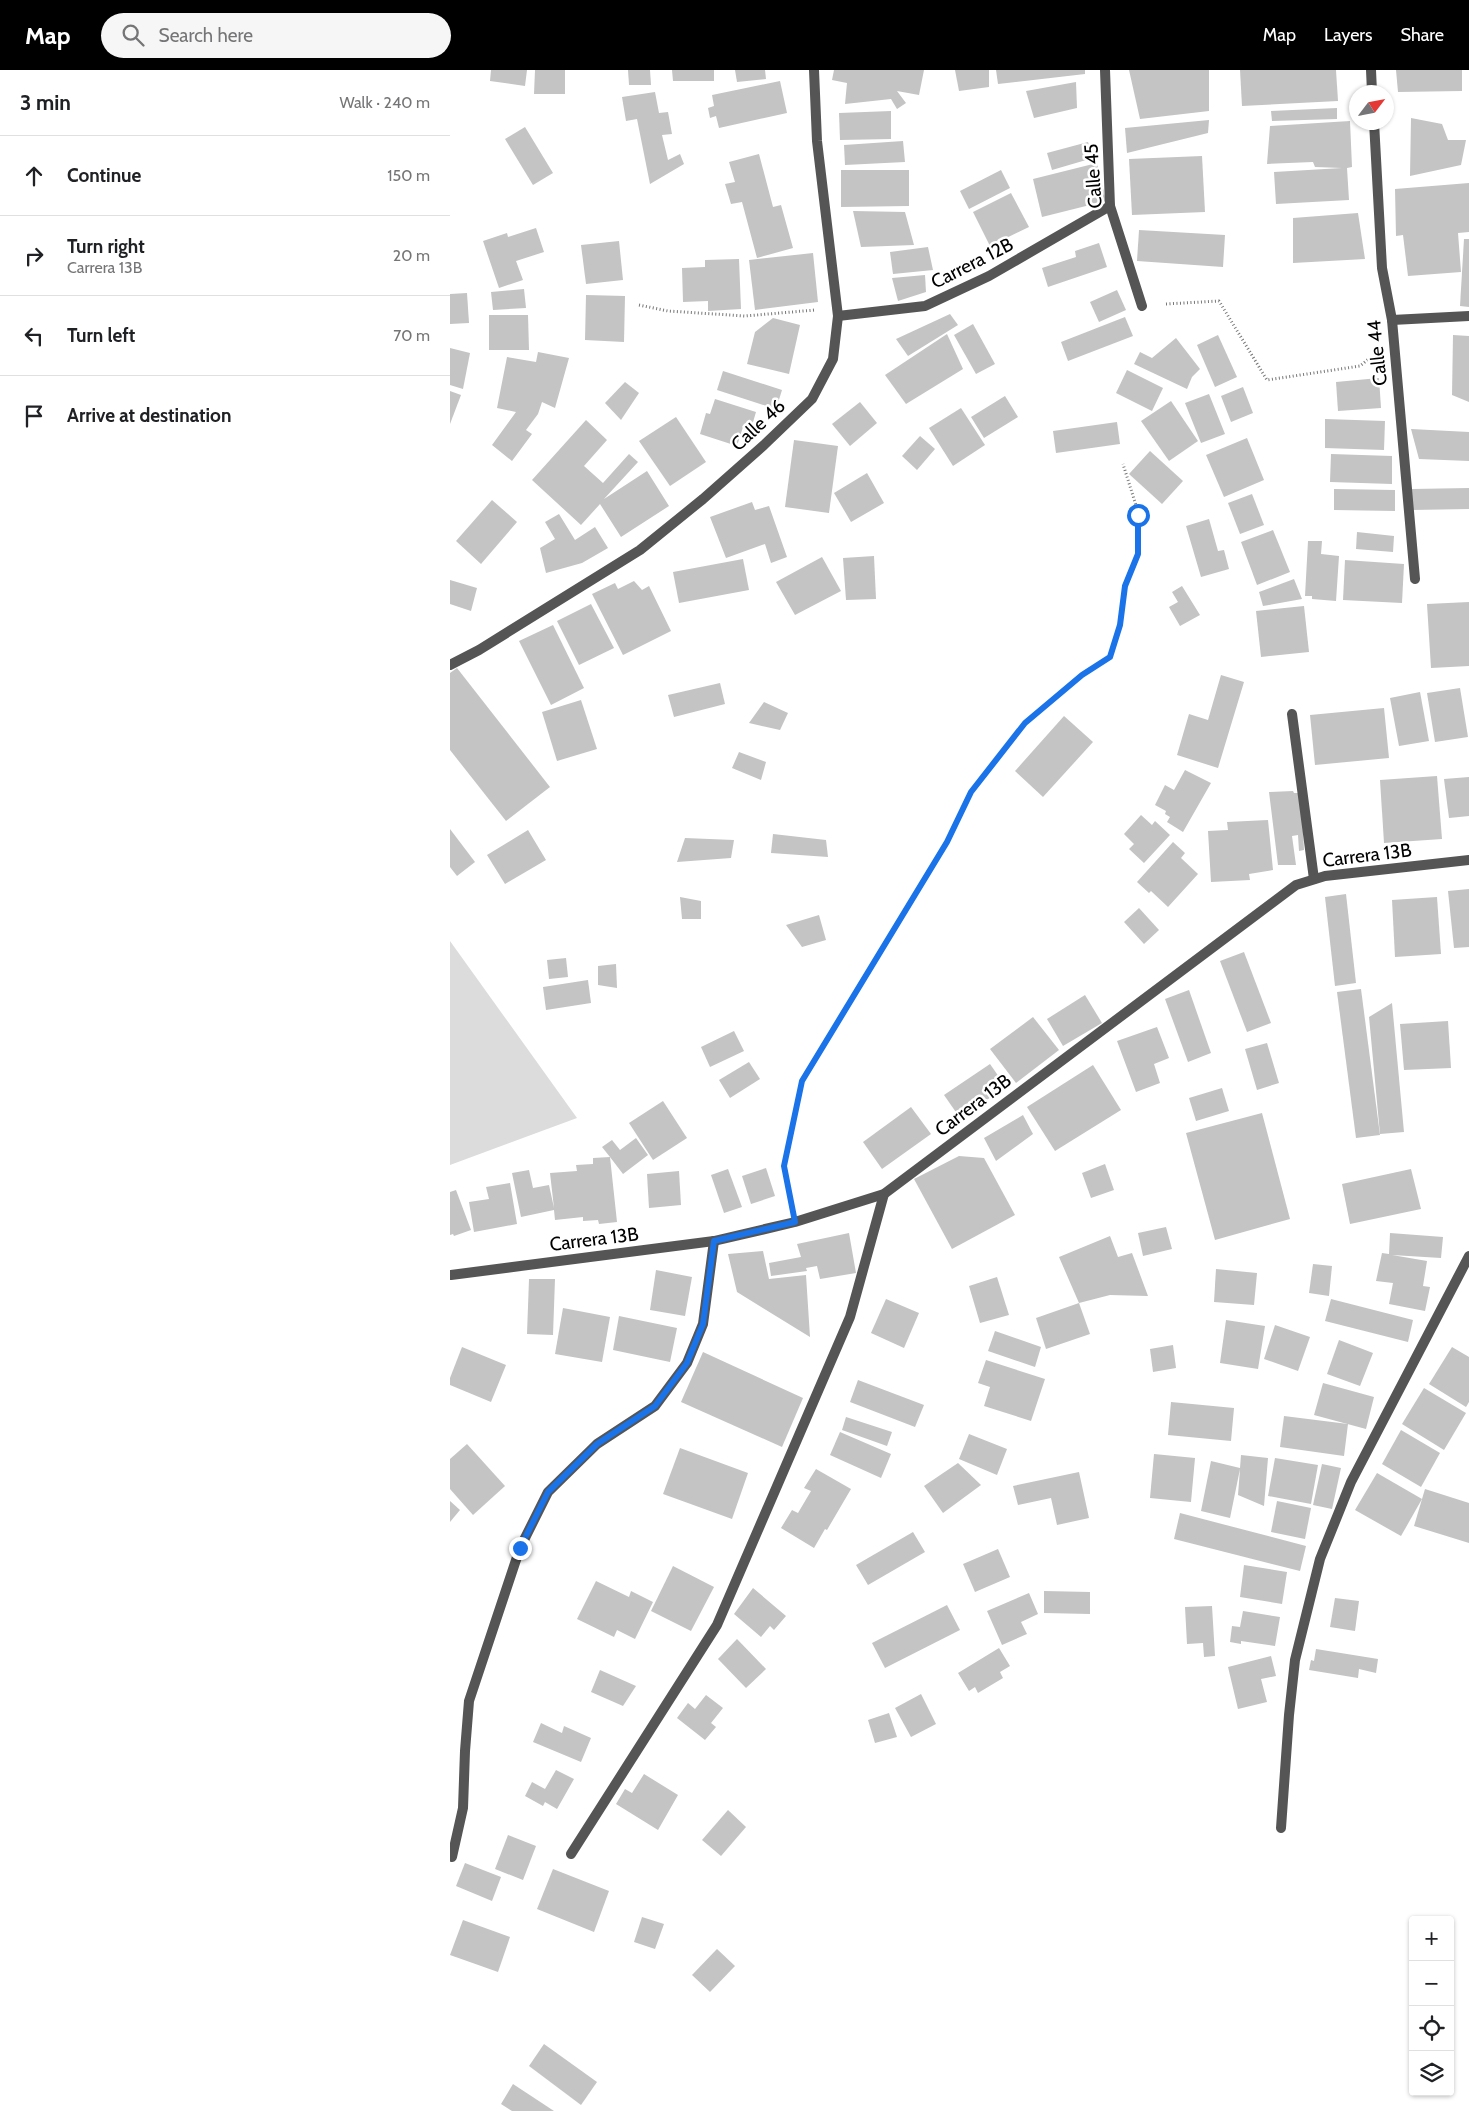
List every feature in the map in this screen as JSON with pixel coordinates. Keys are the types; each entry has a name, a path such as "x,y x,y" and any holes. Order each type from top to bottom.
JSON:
{"street":[{"name":"Calle 46","path":"450,665 479,650 640,550 703,499 812,399 833,359 838,312 817,142 814,70"},
{"name":"Calle 45","path":"1105,70 1110,206 1142,306"},
{"path":"1371,70 1372,85"},
{"name":"Calle 44","path":"1374,130 1382,268 1392,320 1415,579"},
{"name":"Carrera 12B","path":"838,312 925,306 989,276 1110,206"},
{"path":"1392,320 1469,316"},
{"path":"1292,714 1314,879"},
{"name":"Carrera 13B","path":"451,1274 714,1241 795,1222 884,1194 1296,885 1325,876 1469,860"},
{"path":"572,1854 717,1625 850,1317 884,1194"},
{"path":"452,1857 463,1808 469,1700 520,1548 548,1492 597,1444 655,1406 687,1363 703,1324 714,1241"},
{"path":"1281,1828 1295,1660 1320,1559 1351,1482 1469,1256"}],"path":[{"path":"1142,306 1220,301 1267,380 1360,366 1375,355 1392,320"},
{"path":"639,305 668,311 745,316 838,312"},
{"path":"795,1222 784,1166 802,1081 947,842 971,792 1025,723 1082,675 1110,657 1120,625 1125,586 1138,554 1138,515 1123,464"}],"shaded area":[{"path":"450,941 577,1118 450,1165"}],"building":[{"path":"491,70 527,70 525,86 490,81"},
{"path":"535,70 565,70 565,94 534,94"},
{"path":"628,70 650,70 651,85 629,85"},
{"path":"672,70 714,70 714,81 673,81"},
{"path":"735,70 765,70 766,79 737,82"},
{"path":"834,70 924,70 919,95 897,91 906,103 897,109 891,99 845,104 847,83 832,80"},
{"path":"955,70 989,70 989,87 959,91"},
{"path":"996,70 1085,70 1085,74 998,84"},
{"path":"1129,70 1209,70 1209,111 1140,119"},
{"path":"1240,70 1336,70 1338,101 1242,106"},
{"path":"1396,70 1462,70 1462,91 1398,92"},
{"path":"780,81 787,113 719,128 716,116 710,118 708,108 714,106 712,95"},
{"path":"1076,82 1077,108 1034,118 1026,91"},
{"path":"655,92 659,113 668,112 672,134 662,135 668,160 680,154 684,164 650,184 637,119 626,121 622,97"},
{"path":"1337,108 1337,119 1272,121 1271,111"},
{"path":"891,111 891,139 840,140 839,113"},
{"path":"1411,118 1442,124 1448,140 1466,140 1461,165 1410,176"},
{"path":"1209,120 1208,133 1127,153 1125,128"},
{"path":"1349,121 1352,167 1347,168 1349,200 1276,204 1274,172 1342,168 1315,167 1313,162 1267,164 1270,126"},
{"path":"525,127 553,173 533,185 505,139"},
{"path":"903,141 905,162 845,165 844,145"},
{"path":"1088,142 1093,158 1052,170 1047,153"},
{"path":"759,154 773,207 781,205 793,248 757,258 742,202 731,204 725,184 735,182 729,162"},
{"path":"1202,156 1205,212 1132,215 1129,159"},
{"path":"1097,163 1106,201 1042,217 1033,179"},
{"path":"841,170 909,170 909,206 841,207"},
{"path":"1001,170 1010,188 969,209 960,191"},
{"path":"1469,183 1469,232 1458,233 1461,272 1408,276 1403,235 1396,236 1395,189"},
{"path":"1011,193 1029,227 990,246 973,212"},
{"path":"853,211 905,212 914,245 861,247"},
{"path":"1358,213 1365,259 1293,263 1293,218"},
{"path":"536,228 544,252 516,261 523,280 499,288 483,241 507,233 508,237"},
{"path":"1139,230 1225,235 1223,267 1137,261"},
{"path":"1464,239 1469,239 1469,307 1460,306"},
{"path":"619,241 623,280 586,284 581,245"},
{"path":"1099,243 1107,267 1048,287 1042,268 1076,257 1075,251"},
{"path":"928,247 933,270 893,274 890,252"},
{"path":"813,253 818,302 755,310 749,260"},
{"path":"739,259 741,309 708,311 708,301 683,302 682,268 705,267 705,260"},
{"path":"925,275 926,292 898,301 892,278"},
{"path":"524,289 526,308 493,310 491,292"},
{"path":"1117,290 1126,310 1099,322 1090,302"},
{"path":"467,293 469,323 450,324 450,294"},
{"path":"586,295 625,296 624,342 585,340"},
{"path":"950,314 958,325 908,356 896,339"},
{"path":"489,315 528,315 529,350 489,350"},
{"path":"1125,317 1133,336 1068,361 1061,342"},
{"path":"773,318 800,325 789,374 747,364 755,332"},
{"path":"973,324 995,364 976,374 954,335"},
{"path":"947,334 963,369 906,404 885,375"},
{"path":"1218,335 1237,377 1215,387 1197,345"},
{"path":"1453,335 1469,336 1469,402 1452,395"},
{"path":"1176,338 1200,369 1192,377 1187,389 1134,364 1140,352 1152,358"},
{"path":"450,348 470,353 463,389 450,385"},
{"path":"538,352 569,358 555,408 542,402 538,414 526,430 532,434 512,461 492,445 516,412 497,408 507,357 536,362"},
{"path":"1127,370 1163,388 1152,411 1116,393"},
{"path":"723,371 782,390 776,409 717,390"},
{"path":"1379,378 1381,408 1338,411 1336,382"},
{"path":"625,382 639,393 621,420 605,403"},
{"path":"1243,387 1253,413 1231,422 1221,396"},
{"path":"450,391 461,395 450,424"},
{"path":"1209,394 1225,434 1201,443 1185,403"},
{"path":"1005,396 1018,417 984,438 971,417"},
{"path":"715,399 756,412 751,429 743,427 737,446 700,434 706,413 710,414"},
{"path":"1171,401 1198,441 1169,461 1141,421"},
{"path":"860,402 877,423 850,446 832,424"},
{"path":"961,408 985,445 953,466 929,428"},
{"path":"676,417 706,462 670,486 639,441"},
{"path":"1325,419 1385,421 1384,450 1325,448"},
{"path":"586,420 607,440 584,466 603,483 629,454 638,462 604,499 647,471 669,506 621,537 600,504 581,525 532,480"},
{"path":"1117,422 1120,444 1056,453 1053,431"},
{"path":"1411,429 1469,432 1469,461 1419,459"},
{"path":"920,436 935,449 917,470 902,456"},
{"path":"1247,438 1264,480 1224,497 1206,455"},
{"path":"794,440 838,446 829,513 785,507"},
{"path":"1150,451 1183,481 1162,504 1129,474"},
{"path":"1331,454 1392,456 1392,484 1330,482"},
{"path":"867,473 884,503 851,522 834,493"},
{"path":"1469,488 1469,509 1412,510 1412,489"},
{"path":"1334,489 1395,490 1395,511 1334,510"},
{"path":"1252,494 1264,525 1240,534 1228,503"},
{"path":"492,500 517,522 481,564 456,541"},
{"path":"752,502 755,510 769,506 787,557 771,563 765,544 726,558 710,517"},
{"path":"559,514 575,540 595,527 608,548 582,563 546,573 540,548 555,539 545,522"},
{"path":"1209,519 1218,551 1224,550 1229,569 1201,577 1186,526"},
{"path":"1273,530 1290,572 1257,585 1241,542"},
{"path":"1357,532 1394,536 1393,552 1356,549"},
{"path":"1308,541 1322,541 1321,554 1339,556 1336,601 1312,599 1312,596 1305,596"},
{"path":"874,556 876,599 846,600 843,558"},
{"path":"822,557 841,591 795,615 776,582"},
{"path":"743,559 749,590 679,603 673,572"},
{"path":"1345,560 1404,564 1402,603 1343,600"},
{"path":"1294,579 1302,599 1263,606 1259,592"},
{"path":"450,580 477,588 471,611 450,604"},
{"path":"634,581 642,590 649,586 671,631 623,655 592,594 615,583 618,589"},
{"path":"1182,586 1200,615 1180,626 1169,607 1178,602 1172,592"},
{"path":"1469,602 1469,666 1431,668 1427,604"},
{"path":"591,604 614,648 579,665 557,621"},
{"path":"1304,606 1309,652 1261,657 1256,611"},
{"path":"553,625 584,688 551,705 519,641"},
{"path":"457,668 550,787 506,821 450,750 450,673"},
{"path":"1221,675 1244,682 1218,768 1177,755 1189,714 1208,720"},
{"path":"720,683 725,704 674,717 668,695"},
{"path":"1460,688 1468,737 1435,742 1427,693"},
{"path":"1420,692 1429,741 1399,746 1390,698"},
{"path":"581,700 597,749 557,761 542,712"},
{"path":"764,702 788,713 780,730 749,723"},
{"path":"1384,708 1389,758 1315,765 1310,715"},
{"path":"1064,716 1093,742 1043,797 1015,771"},
{"path":"739,752 766,762 761,780 732,768"},
{"path":"1185,770 1211,783 1183,832 1167,822 1170,817 1165,814 1166,811 1155,805 1165,785 1174,790"},
{"path":"1437,776 1442,839 1384,843 1380,780"},
{"path":"1469,777 1469,816 1449,818 1444,779"},
{"path":"1293,791 1294,793 1301,793 1304,850 1299,851 1298,835 1292,836 1296,865 1278,865 1269,792"},
{"path":"1141,815 1152,825 1155,821 1170,835 1144,863 1129,849 1134,844 1124,834"},
{"path":"1268,820 1273,870 1249,874 1250,880 1211,882 1208,831 1228,830 1227,822"},
{"path":"450,829 475,862 457,876 450,867"},
{"path":"528,830 546,860 505,884 487,855"},
{"path":"773,834 826,840 828,857 771,853"},
{"path":"685,838 734,840 731,858 677,862"},
{"path":"1173,842 1185,853 1181,858 1198,874 1168,907 1151,891 1149,893 1137,882"},
{"path":"1469,889 1469,947 1454,948 1448,891"},
{"path":"1346,894 1356,983 1335,986 1325,897"},
{"path":"680,897 701,901 701,919 682,919"},
{"path":"1437,897 1441,954 1395,957 1392,900"},
{"path":"1139,908 1159,930 1144,944 1124,922"},
{"path":"819,915 826,940 802,947 786,925"},
{"path":"1244,952 1271,1023 1247,1032 1220,961"},
{"path":"566,958 568,977 549,979 547,960"},
{"path":"616,964 617,988 598,985 598,966"},
{"path":"588,980 591,1003 546,1010 543,987"},
{"path":"1361,989 1380,1135 1356,1138 1337,992"},
{"path":"1189,990 1211,1053 1188,1062 1165,999"},
{"path":"1085,995 1102,1023 1063,1046 1047,1019"},
{"path":"1392,1003 1404,1132 1380,1134 1369,1017"},
{"path":"1033,1017 1059,1050 1016,1083 990,1049"},
{"path":"1448,1021 1451,1068 1404,1070 1400,1024"},
{"path":"1157,1027 1169,1058 1154,1064 1160,1083 1136,1092 1117,1041"},
{"path":"734,1031 744,1051 710,1067 701,1047"},
{"path":"1267,1043 1279,1083 1257,1090 1245,1049"},
{"path":"749,1062 760,1079 730,1098 719,1080"},
{"path":"990,1064 1006,1087 960,1118 944,1095"},
{"path":"1093,1065 1121,1110 1055,1151 1027,1107"},
{"path":"1222,1088 1229,1111 1196,1121 1189,1098"},
{"path":"663,1101 687,1138 653,1160 629,1123"},
{"path":"911,1107 931,1134 882,1169 863,1142"},
{"path":"1262,1113 1290,1219 1215,1240 1186,1133"},
{"path":"1023,1115 1033,1134 996,1161 984,1138"},
{"path":"636,1138 648,1155 623,1174 602,1147 612,1140 620,1150"},
{"path":"959,1156 984,1158 1015,1215 952,1249 914,1179"},
{"path":"610,1157 617,1222 599,1224 598,1220 583,1221 583,1217 555,1220 554,1210 521,1217 512,1173 529,1170 533,1188 549,1185 554,1208 550,1173 577,1171 576,1165 593,1164 593,1158"},
{"path":"1105,1164 1114,1190 1091,1198 1082,1173"},
{"path":"766,1168 775,1196 751,1204 742,1176"},
{"path":"728,1169 742,1207 724,1213 711,1175"},
{"path":"1411,1169 1421,1209 1350,1224 1342,1184"},
{"path":"679,1171 681,1205 649,1208 647,1174"},
{"path":"510,1183 517,1224 474,1232 469,1202 489,1199 486,1187"},
{"path":"456,1190 471,1230 454,1236 453,1234 450,1235 450,1192"},
{"path":"1166,1227 1172,1249 1143,1256 1138,1233"},
{"path":"849,1233 856,1273 820,1279 817,1266 806,1268 807,1271 771,1276 769,1263 801,1257 797,1244"},
{"path":"1390,1233 1443,1237 1441,1258 1392,1255 1427,1261 1423,1286 1430,1287 1425,1311 1389,1304 1393,1283 1376,1281 1382,1253 1389,1254"},
{"path":"1110,1236 1118,1257 1132,1253 1148,1296 1110,1295 1079,1303 1059,1257"},
{"path":"763,1251 769,1279 806,1275 810,1337 737,1292 728,1254"},
{"path":"1313,1264 1332,1266 1329,1296 1309,1293"},
{"path":"1216,1269 1257,1273 1254,1305 1214,1302"},
{"path":"656,1270 692,1277 685,1316 650,1310"},
{"path":"997,1277 1009,1315 980,1323 969,1286"},
{"path":"529,1279 555,1279 553,1335 527,1334"},
{"path":"886,1299 919,1313 904,1348 871,1333"},
{"path":"1331,1299 1413,1320 1408,1342 1325,1321"},
{"path":"1079,1303 1090,1334 1046,1349 1036,1318"},
{"path":"563,1308 610,1317 602,1362 555,1354"},
{"path":"619,1316 677,1328 670,1362 613,1350"},
{"path":"1226,1320 1265,1326 1258,1369 1220,1363"},
{"path":"1275,1325 1310,1337 1298,1371 1264,1359"},
{"path":"995,1331 1041,1347 1035,1367 988,1351"},
{"path":"1339,1340 1373,1353 1360,1386 1327,1374"},
{"path":"1173,1345 1176,1368 1153,1372 1150,1349"},
{"path":"462,1347 506,1365 491,1402 450,1385 450,1378"},
{"path":"1452,1347 1469,1357 1469,1402 1466,1407 1429,1384"},
{"path":"703,1352 803,1398 782,1447 681,1402"},
{"path":"986,1360 1045,1379 1031,1421 984,1406 990,1387 978,1383"},
{"path":"858,1380 924,1405 915,1427 850,1402"},
{"path":"1323,1383 1374,1397 1366,1429 1314,1415"},
{"path":"1424,1388 1466,1413 1444,1450 1402,1424"},
{"path":"1171,1402 1234,1408 1231,1441 1168,1435"},
{"path":"1284,1416 1348,1424 1344,1456 1280,1447"},
{"path":"846,1417 892,1432 887,1446 842,1430"},
{"path":"1401,1430 1440,1453 1421,1487 1382,1464"},
{"path":"840,1432 891,1454 881,1478 830,1455"},
{"path":"969,1434 1007,1449 997,1475 959,1459"},
{"path":"467,1444 505,1486 473,1515 450,1489 450,1459"},
{"path":"680,1448 748,1473 732,1519 663,1494"},
{"path":"1154,1454 1195,1458 1191,1502 1150,1498"},
{"path":"1241,1455 1268,1458 1264,1506 1238,1495 1240,1469 1230,1518 1201,1511 1211,1461 1240,1468"},
{"path":"1275,1458 1318,1465 1311,1504 1268,1496"},
{"path":"958,1463 981,1485 943,1513 924,1486"},
{"path":"1322,1464 1341,1468 1332,1509 1313,1505"},
{"path":"816,1469 851,1489 814,1548 781,1528 792,1510 798,1513 811,1491 804,1488"},
{"path":"1079,1472 1089,1518 1057,1525 1051,1498 1018,1505 1013,1486"},
{"path":"1377,1473 1422,1499 1401,1536 1355,1510"},
{"path":"1425,1489 1469,1503 1469,1543 1414,1526"},
{"path":"450,1501 460,1510 450,1522"},
{"path":"1277,1501 1311,1508 1305,1539 1271,1532"},
{"path":"1180,1513 1306,1546 1300,1571 1174,1539"},
{"path":"913,1532 925,1552 868,1585 856,1565"},
{"path":"998,1549 1010,1577 975,1592 963,1564"},
{"path":"1244,1565 1287,1572 1282,1604 1240,1597"},
{"path":"673,1566 714,1587 691,1631 651,1611"},
{"path":"596,1581 629,1597 631,1591 653,1602 635,1639 617,1630 614,1637 577,1619"},
{"path":"753,1588 786,1616 774,1630 770,1626 761,1637 734,1614"},
{"path":"1044,1591 1090,1592 1090,1614 1044,1613"},
{"path":"1029,1593 1038,1614 1021,1622 1027,1634 1002,1645 987,1611"},
{"path":"1335,1598 1359,1601 1355,1631 1330,1627"},
{"path":"947,1605 960,1630 885,1668 872,1643"},
{"path":"1212,1606 1215,1656 1204,1657 1203,1643 1187,1644 1185,1607"},
{"path":"1243,1611 1280,1617 1275,1646 1241,1641 1241,1644 1230,1642 1232,1626 1240,1627"},
{"path":"737,1639 766,1669 746,1688 718,1659"},
{"path":"999,1648 1010,1666 1000,1672 1003,1678 978,1693 975,1687 969,1691 958,1673"},
{"path":"1316,1649 1378,1659 1376,1673 1359,1669 1358,1678 1309,1670 1311,1660 1314,1661"},
{"path":"1271,1656 1276,1676 1261,1679 1267,1702 1238,1709 1228,1667"},
{"path":"600,1670 636,1686 623,1706 591,1692"},
{"path":"921,1694 936,1724 911,1737 895,1708"},
{"path":"706,1695 723,1708 711,1723 716,1727 705,1740 677,1718 688,1703 695,1709"},
{"path":"889,1713 897,1737 875,1743 868,1720"},
{"path":"541,1723 562,1733 564,1726 591,1738 581,1762 533,1742"},
{"path":"556,1770 574,1779 557,1809 545,1802 543,1806 525,1796 532,1782 545,1789"},
{"path":"644,1774 678,1795 658,1830 616,1804 625,1789 632,1793"},
{"path":"728,1810 746,1827 721,1856 702,1840"},
{"path":"508,1835 536,1846 523,1880 495,1869"},
{"path":"465,1863 501,1877 492,1901 456,1886"},
{"path":"553,1869 609,1891 594,1932 537,1909"},
{"path":"642,1917 664,1924 655,1949 634,1942"},
{"path":"463,1920 510,1937 498,1972 450,1955"},
{"path":"717,1949 735,1966 710,1992 692,1975"},
{"path":"544,2044 597,2082 581,2105 529,2066"},
{"path":"513,2084 554,2111 512,2111 501,2104"}],"route":[{"path":"520,1548 548,1492 597,1444 655,1406 687,1363 703,1324 714,1241 795,1222 784,1166 802,1081 947,842 971,792 1025,723 1082,675 1110,657 1120,625 1125,586 1138,554 1138,515"}]}
